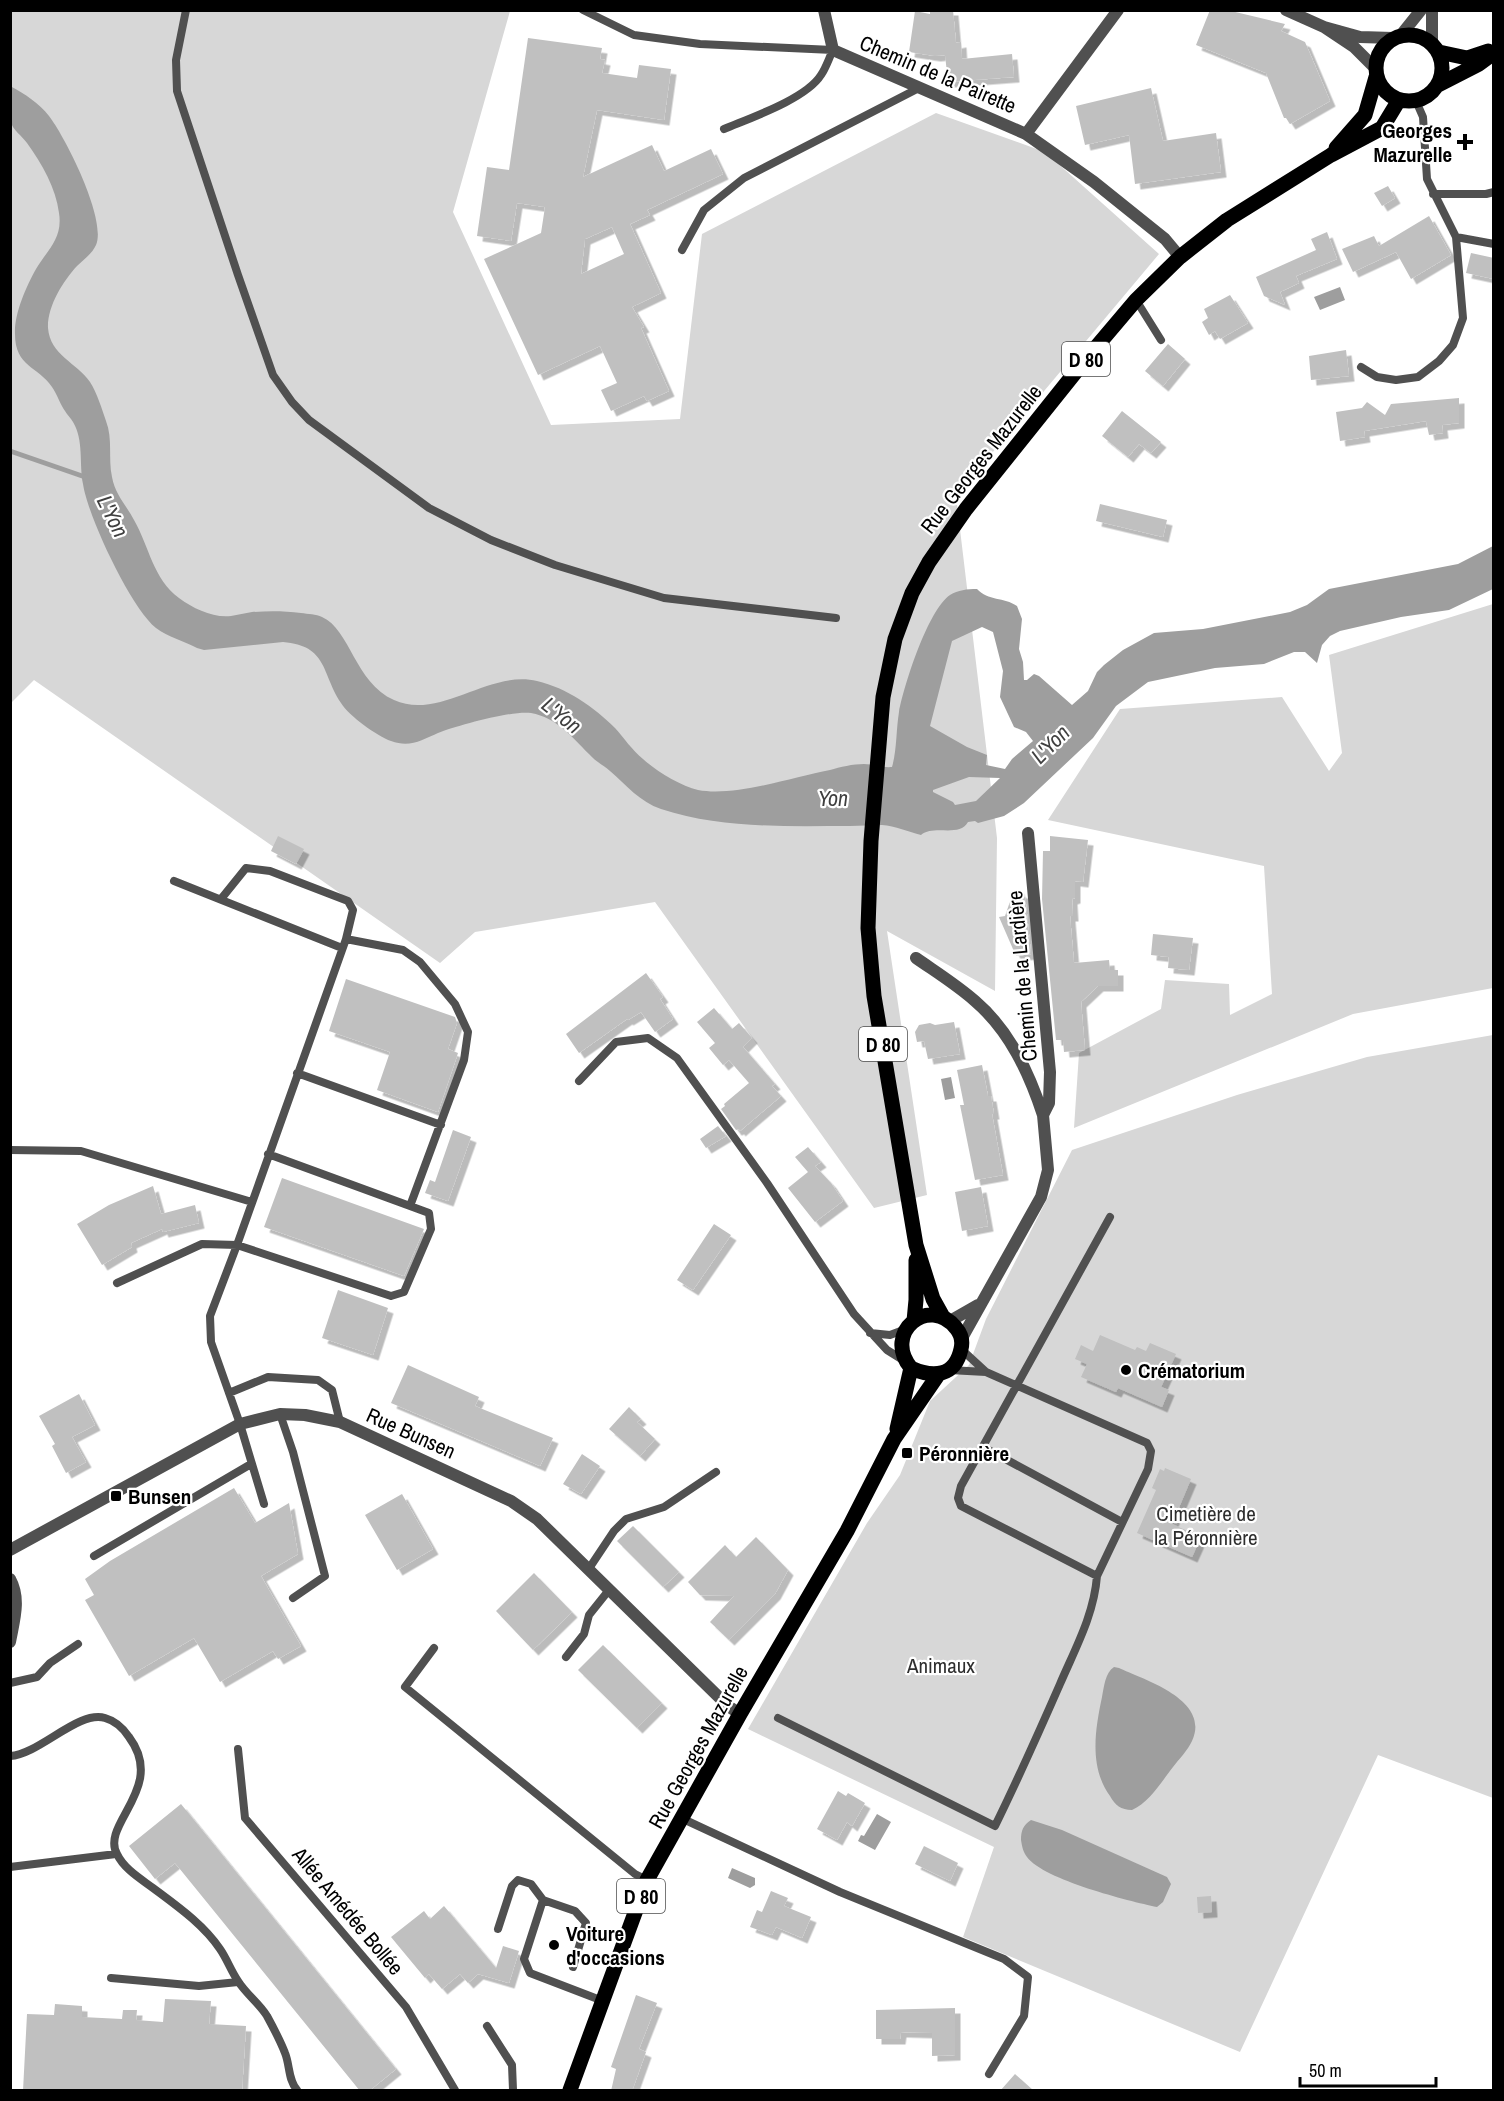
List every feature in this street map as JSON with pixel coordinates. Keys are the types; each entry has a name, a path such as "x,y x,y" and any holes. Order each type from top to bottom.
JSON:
{"main road":[{"path":"1412,34 1423,37 1436,48 1467,58 1494,51 1479,64 1438,85 1425,98 1416,101 1399,100 1389,95 1381,87 1376,73 1380,51 1397,37 1412,34"},
{"path":"1436,48 1442,63 1442,74 1438,85"},
{"name":"Rue Georges Mazurelle","path":"1330,155 1365,115 1376,73"},
{"name":"Rue Georges Mazurelle","path":"916,1245 874,996 868,928 876,760 883,697 895,639 912,593 929,562 966,508 1074,373 1136,300 1180,257 1227,220 1330,155 1382,128 1399,100"},
{"name":"D 80","path":"916,1245 933,1299 946,1319"},
{"name":"D 80","path":"910,1325 916,1300 916,1245"},
{"path":"931,1315 946,1319 961,1343 956,1362 943,1373 926,1375 909,1366 902,1352 901,1341 910,1325 931,1315"},
{"name":"D 80","path":"894,1440 909,1366"},
{"name":"D 80","path":"894,1440 943,1373"},
{"name":"Rue Georges Mazurelle","path":"570,2091 648,1880 740,1714 848,1531 894,1440"}],"street":[{"path":"824,10 833,50"},
{"name":"Chemin de la Pairette","path":"1026,134 1118,10"},
{"path":"1286,10 1324,27 1360,37 1397,37 1421,10"},
{"path":"1432,10 1436,48"},
{"path":"1324,27 1354,47 1376,73"},
{"name":"Chemin de la Pairette","path":"833,50 1026,134 1103,189 1165,239 1180,257"},
{"name":"Chemin de la Lardière","path":"1028,833 1050,1072 1049,1103 1043,1115"},
{"name":"Chemin de la Lardière","path":"916,958 975,1001 999,1025 1014,1047 1034,1087 1043,1115 1048,1170 1041,1197 961,1343"},
{"path":"946,1319 981,1303"},
{"name":"Rue Bunsen","path":"10,1550 240,1424 280,1414 305,1414 340,1422 512,1500 537,1519 728,1706 740,1714"},
{"path":"10,1579 16,1590 10,1642"}],"lane":[{"path":"186,10 176,60 177,91 273,375 292,402 309,420 429,508 491,540 555,565 664,598 836,618"},
{"path":"583,10 634,35 700,44 833,50 821,76 811,87 787,101 724,129"},
{"path":"682,250 704,210 744,178 919,88"},
{"path":"1361,367 1377,377 1396,380 1418,377 1439,361 1453,345 1463,318 1456,237 1427,179 1423,117 1416,101"},
{"path":"1434,194 1494,192"},
{"path":"1456,237 1494,244"},
{"path":"1136,300 1161,340"},
{"path":"221,899 246,868 270,871 348,901 353,910 346,939 210,1316 211,1342 240,1424 264,1504"},
{"path":"174,881 342,948"},
{"path":"346,939 404,950 420,962 455,1004 468,1032 464,1060 410,1206"},
{"path":"579,1080 616,1042 648,1038 676,1058 768,1183 854,1314 887,1350 909,1366"},
{"path":"297,1073 441,1125"},
{"path":"10,1150 81,1151 252,1202"},
{"path":"117,1283 202,1244 237,1245 391,1296 404,1292 431,1229 429,1213 268,1154"},
{"path":"1097,1576 961,1506 958,1498 961,1486 1110,1217"},
{"path":"870,1333 890,1335 910,1325"},
{"path":"961,1343 986,1372"},
{"path":"778,1718 995,1826 1018,1778 1086,1625 1096,1595 1097,1576 1148,1469 1150,1451 1147,1443 986,1372 943,1373"},
{"path":"229,1393 268,1377 318,1380 332,1390 340,1422"},
{"path":"280,1414 293,1452 325,1576 293,1598"},
{"path":"982,1448 1122,1522"},
{"path":"94,1556 251,1464"},
{"path":"588,1570 614,1531 626,1519 664,1507 716,1472"},
{"path":"566,1657 584,1634 589,1615 609,1590"},
{"path":"10,1683 38,1677 50,1663 78,1644"},
{"path":"434,1648 405,1687 635,1874 648,1880"},
{"path":"10,1756 35,1747 87,1717 104,1717 121,1726 136,1746 143,1768 135,1796 113,1838 116,1854 131,1872 201,1926 220,1949 238,1982 266,2014 285,2054 293,2089"},
{"name":"Allée Amédée Bollée","path":"238,1749 245,1818 406,2007 456,2091"},
{"path":"681,1818 840,1892 1004,1959 1028,1977 1024,2016 988,2074"},
{"path":"10,1867 116,1854"},
{"path":"498,1929 512,1886 518,1880 531,1884 543,1900 575,1911 586,1923 573,1966"},
{"path":"543,1900 524,1959 530,1973 603,2001"},
{"path":"111,1978 199,1986 238,1982"},
{"path":"487,2026 512,2066 513,2091"}],"green space":[{"path":"11,11 510,11 453,212 551,425 680,419 702,234 936,113 1045,152 1159,254 956,496 997,838 995,991 887,931 927,1195 874,1208 655,902 475,932 440,963 34,680 11,703"},
{"path":"1493,604 1493,988 1353,1014 1074,1128 1079,1053 1161,1009 1165,980 1229,984 1230,1015 1272,994 1264,866 1048,820 1120,709 1282,697 1329,771 1342,753 1329,655"},
{"name":"Cimetière de la Péronnière","path":"1493,1035 1493,1798 1378,1755 1240,2052 963,1937 994,1847 748,1729 867,1523 900,1475 930,1401 969,1365 986,1319 1072,1150 1237,1095 1367,1057"}],"water":[{"path":"10,86 41,107 49,116 83,179 96,217 98,233 96,245 61,287 50,312 48,328 50,337 59,352 85,375 95,391 108,428 113,483 139,530 157,572 179,598 211,614 231,616 277,611 322,617 332,623 340,633 370,682 394,700 411,705 429,704 501,682 519,679 537,681 559,688 589,706 615,728 639,755 669,778 698,790 729,791 851,765 892,767 899,712 918,649 933,616 942,603 950,595 959,591 977,589 981,593 1017,606 1022,619 1019,649 1023,662 1024,680 1034,674 1039,676 1072,705 1088,691 1097,672 1104,665 1123,650 1154,633 1203,629 1290,612 1307,605 1329,589 1458,564 1493,546 1493,589 1449,610 1401,617 1340,631 1330,636 1322,645 1317,663 1305,652 1294,652 1264,664 1215,668 1148,682 1116,706 1093,738 1024,803 1004,816 978,823 968,822 959,829 926,832 921,835 882,825 779,826 731,823 661,809 634,793 556,723 531,713 484,719 410,743 391,741 378,735 350,714 341,703 321,662 308,649 298,644 283,642 204,650 197,648 156,628 135,602 123,582 102,539 87,499 83,484 79,436 76,429 52,387 23,360 16,345 15,326 21,301 36,269 57,236 60,222 55,194 48,176 33,151 12,125","holes":["982,627 993,632 1003,671 1000,697 1014,727 1026,732 1033,741 1012,759 1005,769 986,765 987,755 967,747 930,726 952,641","969,777 1000,778 976,801 955,805 933,792 933,790"]},
{"path":"1340,287 1345,300 1320,310 1314,297"},
{"path":"951,1077 955,1098 945,1100 941,1079"},
{"path":"1114,1667 1172,1694 1184,1703 1192,1714 1195,1727 1192,1741 1186,1751 1150,1797 1132,1810 1122,1808 1112,1799 1103,1785 1096,1761 1099,1710 1105,1680"},
{"path":"877,1814 891,1822 875,1850 858,1841 861,1835 864,1836"},
{"path":"1031,1820 1062,1830 1167,1877 1171,1884 1163,1902 1157,1907 1108,1895 1068,1881 1036,1866 1026,1855 1021,1840 1023,1829"},
{"path":"732,1868 755,1878 755,1885 750,1888 728,1878"}],"building":[{"path":"930,10 953,10 956,43 961,42 962,59 1012,54 1014,77 948,82 945,55 935,56 909,52 915,11 930,14"},
{"path":"1210,10 1227,10 1285,24 1281,31 1305,42 1330,101 1290,124 1284,118 1266,73 1196,45"},
{"path":"528,38 602,48 600,59 605,60 602,73 637,78 639,65 671,69 664,120 597,110 583,177 652,145 664,171 711,149 723,174 647,210 650,215 630,224 661,293 632,307 644,327 641,328 669,391 647,401 644,396 611,411 601,390 617,383 600,346 538,375 484,259 541,233 545,207 517,203 511,241 477,236 487,167 509,170","holes":["612,227 624,254 581,274 585,239"]},
{"path":"1151,88 1163,141 1216,133 1221,172 1135,184 1129,135 1085,145 1076,106"},
{"path":"1388,186 1395,198 1382,206 1374,193"},
{"path":"1429,216 1451,255 1411,279 1396,252 1353,272 1342,249 1374,236 1379,246"},
{"path":"1327,232 1337,259 1296,276 1299,283 1280,292 1285,305 1264,296 1256,277 1316,250 1311,239"},
{"path":"1471,253 1494,258 1494,279 1466,273"},
{"path":"1230,295 1248,323 1220,339 1215,331 1209,335 1202,322 1208,318 1204,309"},
{"path":"1168,344 1185,359 1163,386 1145,371"},
{"path":"1346,350 1349,376 1311,380 1309,356"},
{"path":"1459,398 1459,423 1442,425 1443,433 1429,435 1426,421 1364,431 1365,437 1340,441 1336,412 1362,408 1367,402 1385,415 1391,404"},
{"path":"1122,411 1161,442 1151,453 1139,444 1128,457 1102,436"},
{"path":"1100,504 1167,520 1163,537 1096,521"},
{"path":"278,836 304,849 296,864 271,851"},
{"path":"1050,836 1088,840 1083,882 1075,881 1075,898 1072,899 1073,916 1070,916 1074,963 1109,960 1110,970 1118,970 1118,986 1098,986 1081,1002 1085,1050 1064,1052 1063,1040 1056,1040 1042,899 1043,851 1050,851"},
{"path":"1014,890 1025,894 1031,954 1016,956 999,917 1005,916"},
{"path":"1153,934 1193,938 1189,970 1168,968 1169,957 1151,955"},
{"path":"646,973 663,997 660,999 673,1019 655,1032 641,1012 627,1019 579,1053 566,1034"},
{"path":"346,979 455,1017 457,1023 448,1049 458,1053 438,1112 377,1090 390,1052 329,1031"},
{"path":"714,1008 732,1029 739,1023 752,1038 743,1047 775,1084 772,1086 781,1096 740,1131 736,1130 721,1109 749,1083 729,1060 723,1065 709,1048 715,1043 697,1022"},
{"path":"954,1022 960,1054 928,1059 924,1041 917,1042 915,1032 919,1025"},
{"path":"982,1065 988,1096 991,1096 1003,1175 975,1180 960,1105 964,1105 957,1070"},
{"path":"718,1126 726,1136 706,1148 700,1139"},
{"path":"453,1130 471,1137 448,1201 425,1193 430,1180 435,1182"},
{"path":"808,1147 821,1162 815,1166 831,1183 843,1201 815,1222 788,1188 808,1172 795,1157"},
{"path":"282,1178 424,1229 404,1276 264,1227"},
{"path":"153,1186 161,1214 195,1205 199,1223 163,1232 162,1229 131,1243 132,1247 102,1265 77,1224 109,1205"},
{"path":"981,1187 988,1226 962,1231 955,1192"},
{"path":"714,1224 731,1235 693,1290 677,1280"},
{"path":"338,1290 388,1308 373,1355 322,1338"},
{"name":"Crématorium","path":"1100,1335 1135,1350 1137,1347 1146,1351 1150,1343 1176,1354 1161,1387 1169,1390 1162,1407 1118,1388 1116,1392 1081,1377 1087,1364 1075,1359 1081,1345 1093,1351"},
{"path":"408,1365 479,1397 475,1406 553,1438 540,1466 391,1403"},
{"path":"79,1394 95,1425 72,1437 86,1462 66,1473 52,1446 55,1444 39,1416"},
{"path":"629,1407 641,1419 637,1422 655,1439 640,1456 609,1429"},
{"path":"582,1454 600,1466 581,1494 563,1484"},
{"path":"1165,1468 1191,1479 1172,1524 1201,1537 1192,1557 1137,1533 1156,1490 1152,1488 1160,1469 1164,1471"},
{"path":"234,1488 255,1523 289,1503 298,1554 261,1576 301,1646 278,1659 273,1651 220,1682 194,1638 129,1676 85,1600 94,1595 85,1579 110,1561"},
{"path":"402,1494 433,1549 397,1570 365,1515"},
{"path":"633,1526 679,1572 663,1587 617,1541"},
{"path":"756,1537 788,1570 775,1594 729,1640 710,1622 734,1596 700,1595 688,1582 725,1545 736,1557"},
{"path":"534,1573 572,1612 533,1650 496,1611"},
{"path":"603,1645 662,1703 637,1728 578,1670"},
{"path":"838,1791 846,1796 848,1793 865,1803 852,1826 847,1822 837,1840 817,1829"},
{"path":"181,1804 396,2069 369,2091 360,2091 175,1863 155,1879 129,1846"},
{"path":"924,1846 958,1863 950,1881 915,1864"},
{"path":"771,1891 788,1898 784,1906 811,1917 802,1938 776,1927 772,1935 750,1927 757,1910 762,1912"},
{"path":"1211,1896 1212,1912 1198,1913 1197,1897"},
{"path":"444,1906 496,1968 503,1946 519,1951 509,1983 478,1974 468,1983 460,1974 442,1989 429,1974 425,1978 391,1937 424,1911 430,1919"},
{"path":"636,1995 657,2003 639,2049 646,2052 632,2091 611,2091 616,2069 611,2067"},
{"path":"165,1999 211,2001 209,2024 246,2026 242,2091 23,2091 27,2014 54,2015 55,2004 82,2006 82,2017 122,2019 123,2010 137,2010 136,2020 163,2022"},
{"path":"955,2008 955,2055 932,2056 932,2033 901,2032 900,2039 876,2039 876,2010"},
{"path":"1015,2074 1034,2091 1000,2091"}],"waterway":[{"path":"10,451 88,478"}],"place":[{"name":"Georges Mazurelle","path":"1465,142"},
{"name":"Crématorium","path":"1126,1370"},
{"name":"Péronnière","path":"907,1453"},
{"name":"Bunsen","path":"116,1496"},
{"name":"Voiture d'occasions","path":"554,1945"}],"water label":[{"name":"L'Yon","path":"113,516"},
{"name":"L'Yon","path":"562,715"},
{"name":"L'Yon","path":"1050,744"},
{"name":"Yon","path":"833,798"}],"park label":[{"name":"Animaux","path":"941,1665"}]}
